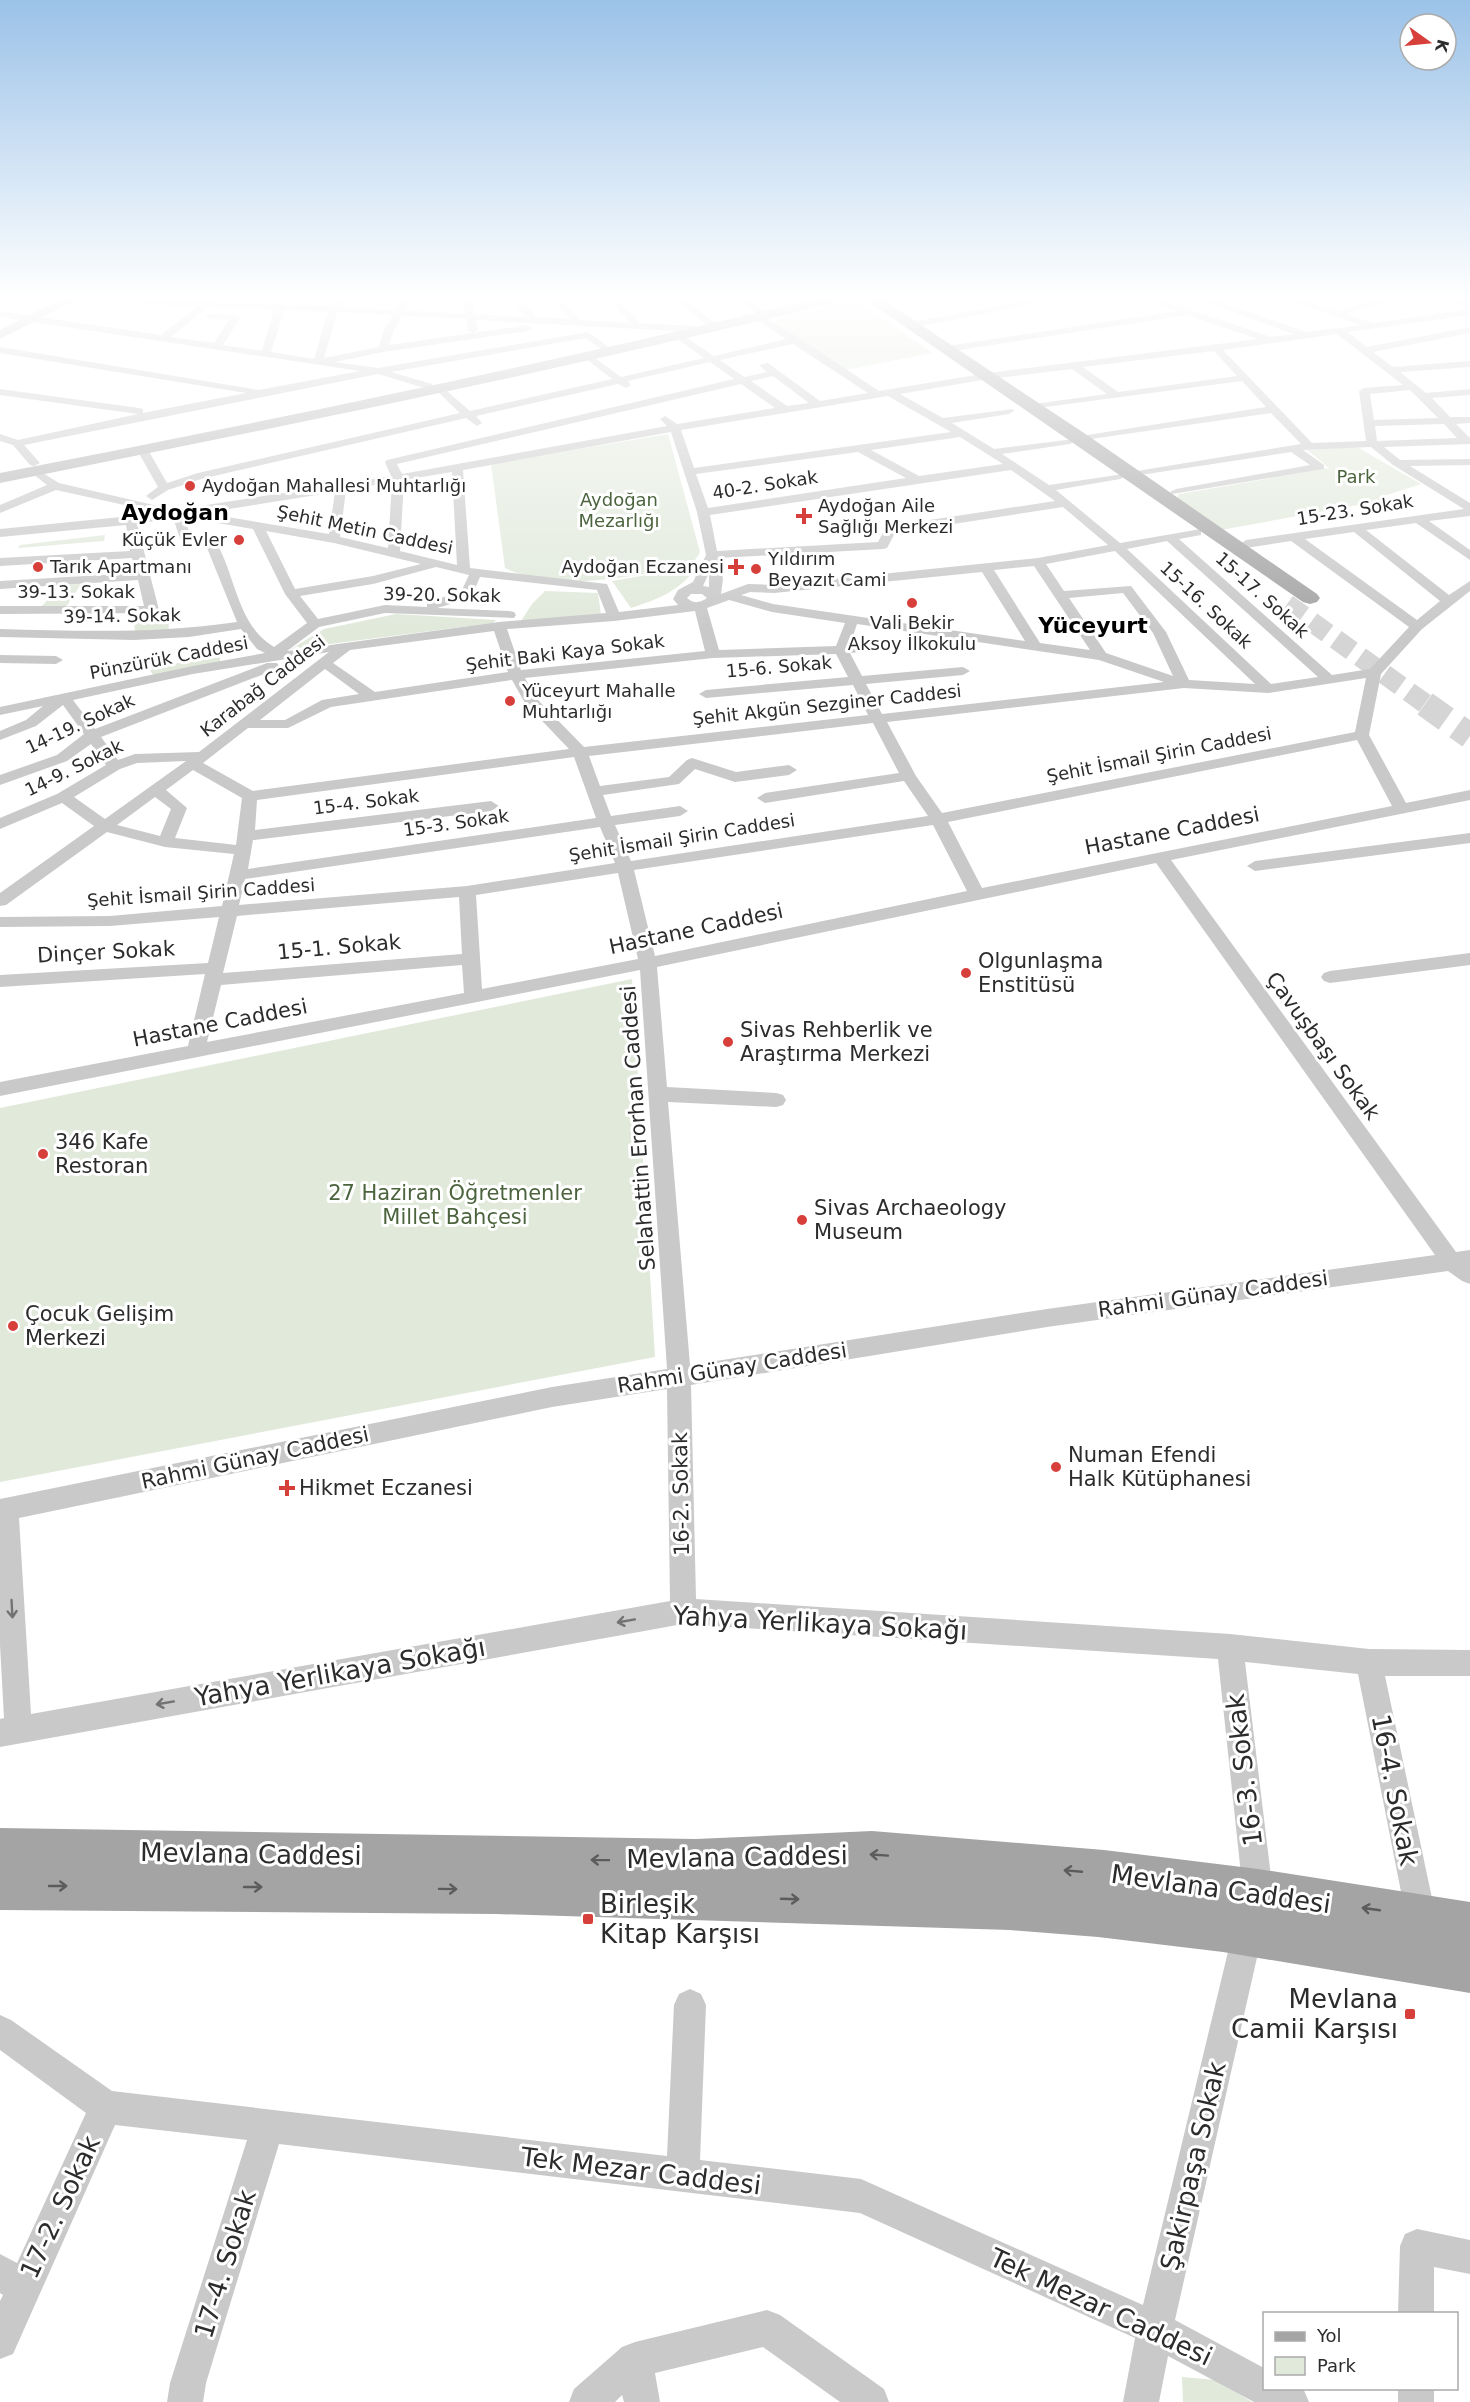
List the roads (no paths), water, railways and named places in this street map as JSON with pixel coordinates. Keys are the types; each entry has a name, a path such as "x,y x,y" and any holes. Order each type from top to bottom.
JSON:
{"main road":[{"path":"2,475 32,466 336,407"},
{"path":"32,466 143,450 341,407"},
{"path":"1027,407 1311,598"},
{"path":"1034,407 1076,440"},
{"path":"1126,475 1281,599"},
{"name":"Mevlana Caddesi","path":"0,1851 696,1862 872,1854 1104,1874 1470,1969"},
{"name":"Mevlana Caddesi","path":"0,1886 366,1887 696,1895 1047,1909 1138,1917 1253,1912 1421,1917 1470,1926"}],"street":[{"path":"110,407 153,413"},
{"path":"0,437 17,443 185,407"},
{"path":"459,407 511,458"},
{"path":"142,503 164,488 198,476 503,407"},
{"path":"394,554 398,478 391,462 631,407"},
{"path":"653,407 675,428 703,512 717,579 706,602"},
{"path":"712,407 730,419"},
{"path":"781,407 785,410"},
{"path":"0,533 131,521 341,488 801,407"},
{"name":"15-16. Sokak","path":"912,407 993,452 1065,503 1119,548 1269,689"},
{"path":"1366,407 1372,443 1397,463 1470,510"},
{"path":"1435,407 1468,441"},
{"path":"993,452 1274,408 1309,446"},
{"path":"941,422 1009,411"},
{"path":"1368,423 1470,420"},
{"path":"689,472 960,434"},
{"path":"1044,489 1309,446 1468,441"},
{"name":"Şehit Metin Caddesi","path":"17,443 32,466 55,486"},
{"path":"860,448 917,480"},
{"path":"1176,492 1320,467 1294,449"},
{"path":"143,450 164,488"},
{"path":"1397,463 1470,462"},
{"name":"40-2. Sokak","path":"703,512 1012,466"},
{"path":"415,610 466,595 470,571 457,467"},
{"name":"Şehit Metin Caddesi","path":"2,475 142,503 177,513 334,539 470,571 602,587 615,617"},
{"path":"1417,476 1440,475"},
{"path":"0,509 55,486"},
{"path":"334,539 341,488"},
{"path":"711,555 884,545 890,530 1065,503"},
{"name":"15-23. Sokak","path":"1246,544 1357,529 1470,510"},
{"path":"177,513 186,541 212,545 244,625 270,655"},
{"path":"1419,519 1470,556"},
{"path":"0,585 143,576 131,521"},
{"path":"257,525 291,594 315,624"},
{"path":"1357,529 1448,601"},
{"path":"717,579 748,588 774,589 1038,562 1197,532"},
{"name":"15-17. Sokak","path":"1171,538 1329,680"},
{"path":"1295,538 1417,626"},
{"path":"0,562 137,554"},
{"path":"686,594 698,584 711,555"},
{"path":"1038,562 1101,656"},
{"path":"291,594 379,594 434,564"},
{"path":"986,567 1035,646"},
{"name":"39-13. Sokak","path":"0,610 152,610 143,576"},
{"path":"1401,808 1362,735 1374,674 1417,626 1470,585"},
{"path":"729,596 748,588"},
{"path":"772,608 774,589"},
{"path":"1061,596 1126,589 1160,632 1184,684"},
{"path":"686,594 705,591 713,654"},
{"name":"39-20. Sokak","path":"270,655 315,624 379,594 415,610 511,615 505,625"},
{"name":"Karabağ Caddesi","path":"629,615 686,594"},
{"name":"Karabağ Caddesi","path":"0,901 198,760 346,646 505,625 615,617 729,596 772,608"},
{"name":"Karabağ Caddesi","path":"706,602 720,608 772,608 853,618 1101,656 1184,684"},
{"path":"853,618 841,650 908,776 938,819 977,894"},
{"name":"39-14. Sokak","path":"3,637 134,636 189,633 244,625"},
{"name":"Selahattin Erorhan Caddesi","path":"505,625 516,675 531,700 580,752 605,821 625,866 648,963 679,1377"},
{"name":"Şehit Baki Kaya Sokak","path":"245,724 288,724 327,703 516,675 713,654 841,650 895,645"},
{"name":"Pünzürük Caddesi","path":"0,711 270,655 346,646"},
{"name":"14-19. Sokak","path":"0,780 62,758 93,735 309,651"},
{"path":"0,660 56,660"},
{"path":"325,663 373,697"},
{"name":"15-6. Sokak","path":"706,694 963,671"},
{"name":"Şehit Akgün Sezginer Caddesi","path":"250,796 580,752 1184,684 1269,689 1374,674"},
{"path":"0,736 32,723 64,697 115,765"},
{"name":"Şehit İsmail Şirin Caddesi","path":"0,922 110,921 228,913 467,891 938,819 1362,735"},
{"name":"14-9. Sokak","path":"0,824 63,797 115,765 135,759 198,760"},
{"path":"196,1050 238,875 250,796 198,760"},
{"path":"596,791 674,781 692,763 735,777 789,770"},
{"path":"765,798 908,776"},
{"path":"156,790 179,808 165,842"},
{"name":"Hastane Caddesi","path":"0,1089 648,963 1470,795"},
{"path":"63,797 106,827"},
{"name":"15-4. Sokak","path":"106,827 165,842 208,848 491,806"},
{"name":"15-3. Sokak","path":"238,875 680,811"},
{"path":"1255,866 1470,838"},
{"name":"Çavuşbaşı Sokak","path":"1160,857 1470,1275"},
{"path":"467,891 473,998"},
{"name":"15-1. Sokak","path":"214,974 470,959"},
{"path":"1330,977 1470,959"},
{"name":"Dinçer Sokak","path":"0,981 214,974"},
{"path":"658,1094 777,1100"},
{"name":"Rahmi Günay Caddesi","path":"3,1509 552,1397 1047,1318 1460,1259"},
{"name":"16-2. Sokak","path":"679,1377 683,1611"},
{"path":"3,1509 9,1731"},
{"name":"Yahya Yerlikaya Sokağı","path":"9,1731 683,1611 1230,1647 1369,1662 1470,1663"},
{"name":"16-3. Sokak","path":"1230,1647 1253,1912"},
{"name":"16-4. Sokak","path":"1369,1662 1421,1917"},
{"name":"Şakirpaşa Sokak","path":"1141,2402 1155,2329 1253,1912"},
{"path":"683,2176 690,2005"},
{"name":"Tek Mezar Caddesi","path":"0,2031 106,2107 861,2196 1155,2329 1263,2387"},
{"name":"17-2. Sokak","path":"0,2341 12,2280 106,2107"},
{"name":"17-4. Sokak","path":"185,2402 188,2383 268,2127"},
{"path":"1416,2312 1417,2246 1470,2257"},
{"path":"587,2402 635,2360 767,2328 871,2402"},
{"path":"635,2360 642,2402"},
{"name":"Tek Mezar Caddesi","path":"1269,2390 1291,2402"}],"tunnel":[{"path":"1287,604 1427,705"},
{"path":"1425,704 1470,736"}],"place":[{"name":"Aydoğan Mahallesi Muhtarlığı","path":"190,486"},
{"name":"Aydoğan Aile Sağlığı Merkezi","path":"804,516"},
{"name":"Küçük Evler","path":"239,540"},
{"name":"Tarık Apartmanı","path":"38,567"},
{"name":"Aydoğan Eczanesi","path":"736,567"},
{"name":"Yıldırım Beyazıt Cami","path":"756,569"},
{"name":"Vali Bekir Aksoy İlkokulu","path":"912,603"},
{"name":"Yüceyurt Mahalle Muhtarlığı","path":"510,701"},
{"name":"Olgunlaşma Enstitüsü","path":"966,973"},
{"name":"Sivas Rehberlik ve Araştırma Merkezi","path":"728,1042"},
{"name":"346 Kafe Restoran","path":"43,1154"},
{"name":"Sivas Archaeology Museum","path":"802,1220"},
{"name":"Çocuk Gelişim Merkezi","path":"13,1326"},
{"name":"Numan Efendi Halk Kütüphanesi","path":"1056,1467"},
{"name":"Hikmet Eczanesi","path":"287,1488"},
{"name":"Birleşik Kitap Karşısı","path":"588,1919"},
{"name":"Mevlana Camii Karşısı","path":"1410,2014"}],"district":[{"name":"Aydoğan","path":"175,512"},
{"name":"Yüceyurt","path":"1093,625"}],"park label":[{"name":"Park","path":"1356,477"},
{"name":"Aydoğan Mezarlığı","path":"619,510"},
{"name":"27 Haziran Öğretmenler Millet Bahçesi","path":"455,1205"}]}
